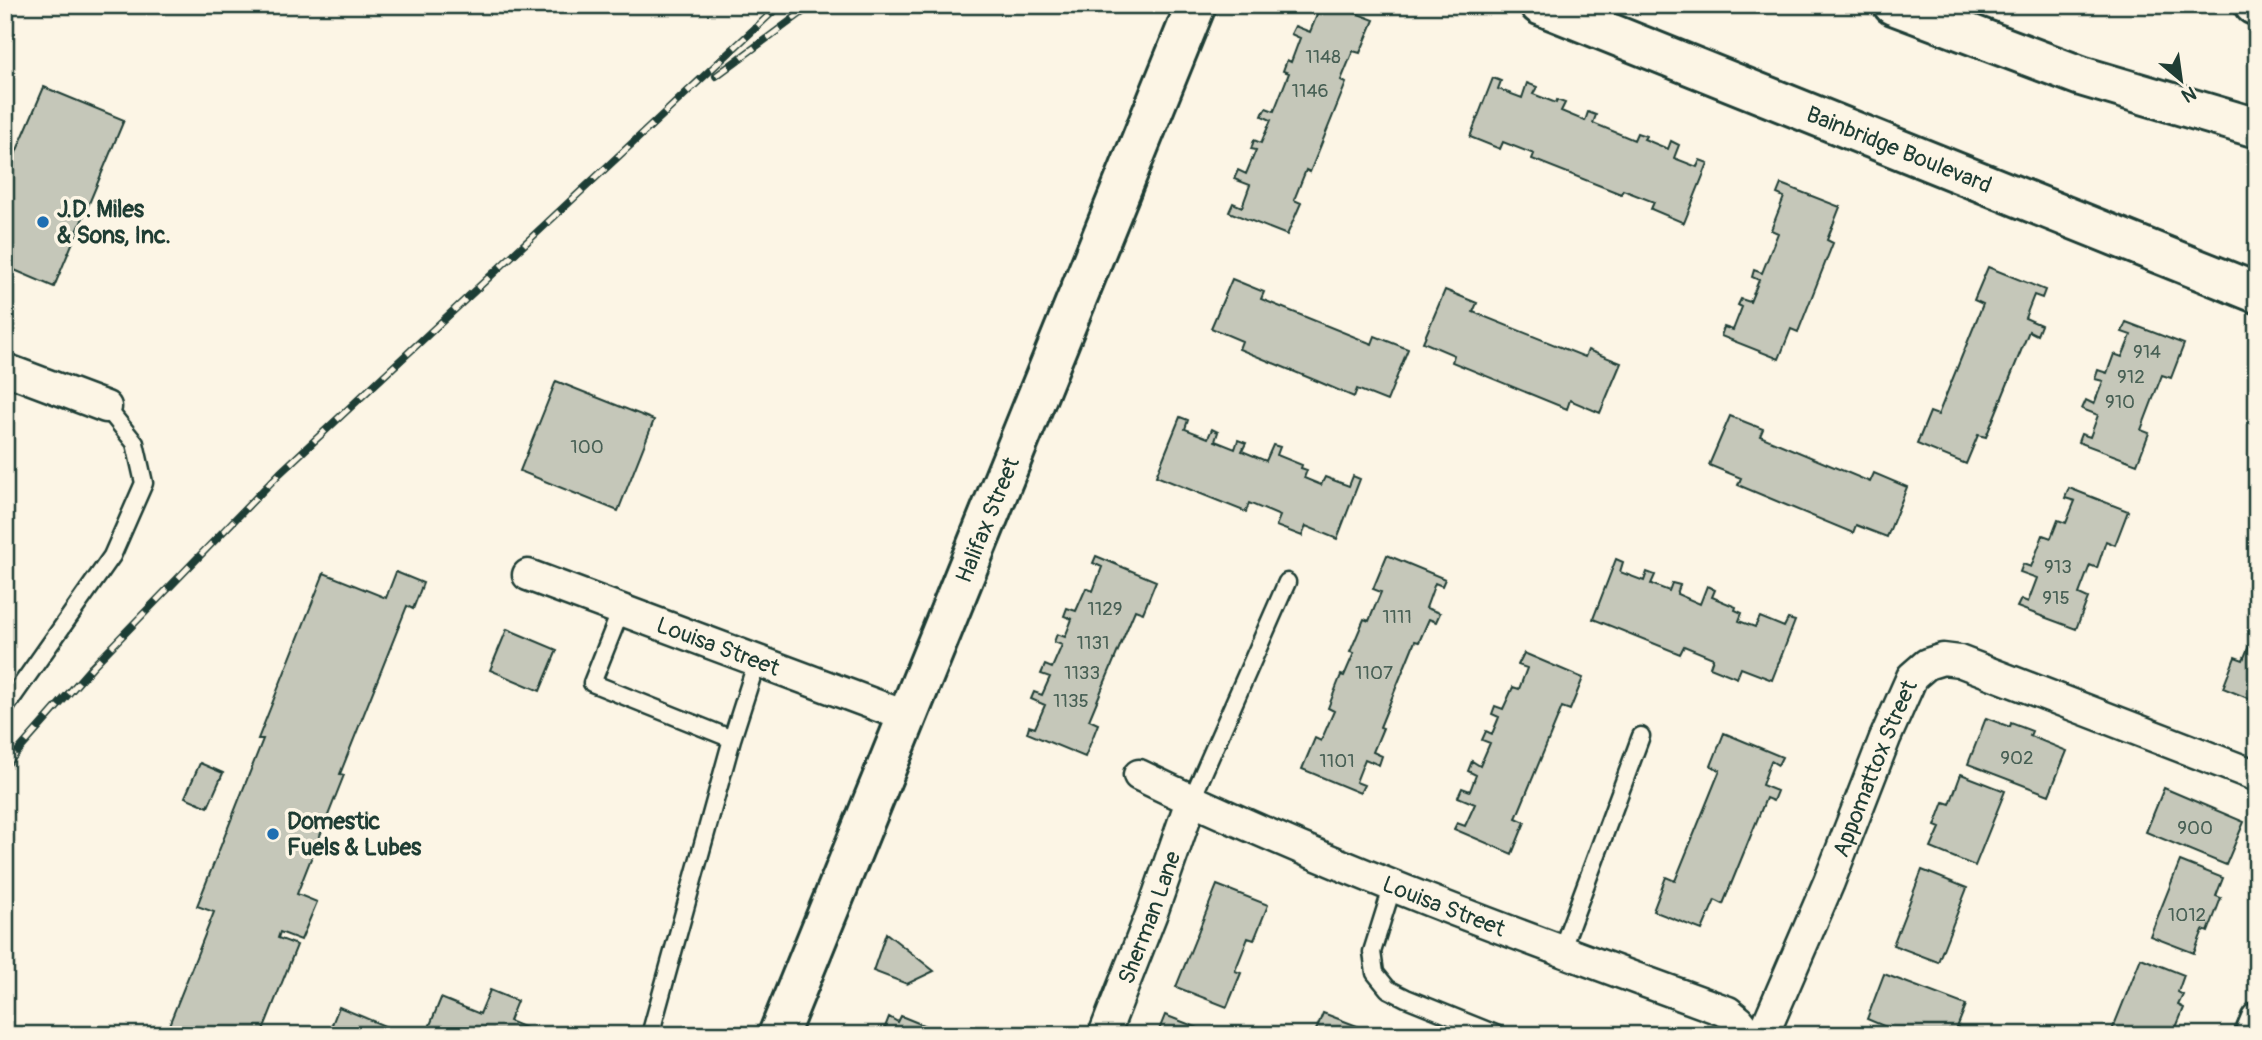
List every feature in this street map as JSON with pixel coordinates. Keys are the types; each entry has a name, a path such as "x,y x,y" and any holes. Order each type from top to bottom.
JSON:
{"main road":[{"name":"Halifax Street","path":"778,1035 1196,5"},
{"name":"Bainbridge Boulevard","path":"1540,5 2257,293"},
{"path":"1893,5 2081,76 2257,128"}],"street":[{"path":"5,369 106,408"},
{"name":"Louisa Street","path":"528,575 908,717"},
{"name":"Appomattox Street","path":"1763,1035 1829,882 1885,737 1912,677 1927,664 1943,659 1959,661 2257,776"},
{"name":"Louisa Street","path":"1139,775 1191,801 1393,885 1728,1012 1750,1035"},
{"name":"Sherman Lane","path":"1104,1035 1153,910 1191,801"},
{"path":"2250,1035 2257,1018"}],"lane":[{"path":"5,708 112,555 144,483 135,443 106,408"},
{"path":"1191,801 1287,582"},
{"path":"621,610 592,683 732,739"},
{"path":"650,1035 732,739 758,661"},
{"path":"1562,951 1641,736"},
{"path":"1393,885 1372,952 1376,973 1388,989 1498,1035"}],"building":[{"path":"1335,5 1374,20 1360,53 1353,51 1341,80 1346,83 1310,172 1306,170 1294,200 1301,203 1287,235 1229,212 1233,203 1242,207 1250,185 1234,179 1238,170 1246,174 1256,150 1251,149 1254,140 1261,143 1271,120 1262,116 1266,108 1274,111 1289,73 1283,71 1287,60 1291,62 1300,38 1291,34 1295,26 1310,32 1319,10 1312,7"},
{"path":"1493,78 1501,81 1498,89 1522,98 1527,83 1537,87 1533,94 1556,103 1557,100 1565,103 1561,111 1585,121 1588,112 1596,115 1593,123 1634,140 1637,133 1646,136 1644,139 1668,149 1671,141 1679,145 1674,158 1697,167 1700,160 1708,163 1684,223 1651,209 1654,202 1623,190 1621,194 1532,159 1534,154 1503,142 1500,149 1470,137"},
{"name":"J.D. Miles & Sons, Inc.","path":"44,87 124,120 54,287 5,266 5,178"},
{"path":"1781,184 1840,207 1827,240 1833,243 1798,332 1791,329 1779,359 1721,336 1724,327 1733,330 1742,307 1738,305 1741,299 1750,302 1759,280 1752,277 1754,270 1762,273 1778,233 1771,230 1784,197 1777,194"},
{"path":"1988,267 2045,290 2042,298 2034,295 2025,318 2041,325 2037,335 2029,331 1986,437 1978,435 1966,464 1917,444 1930,412 1938,415 1983,304 1974,300"},
{"path":"1232,279 1264,292 1261,299 1372,344 1375,336 1408,349 1387,401 1357,389 1354,397 1239,349 1242,341 1211,328"},
{"path":"1445,290 1477,303 1473,312 1585,357 1588,350 1621,363 1600,413 1570,400 1567,409 1452,362 1454,355 1423,342"},
{"path":"2126,322 2184,344 2171,378 2162,375 2141,430 2149,433 2137,464 2078,442 2081,434 2090,437 2098,415 2082,409 2086,400 2094,404 2103,381 2095,379 2098,370 2107,373 2114,354 2122,357 2131,335 2122,332"},
{"path":"556,381 654,420 618,511 520,471"},
{"path":"1730,416 1763,429 1760,436 1870,482 1874,473 1907,487 1887,537 1856,525 1853,533 1738,485 1741,478 1709,465"},
{"path":"1180,417 1188,420 1185,429 1208,438 1212,429 1218,432 1215,441 1235,449 1238,440 1246,443 1242,451 1266,461 1273,445 1280,447 1277,455 1302,465 1301,468 1307,470 1304,478 1321,485 1325,477 1349,486 1353,476 1360,479 1337,539 1306,526 1302,536 1276,526 1280,516 1249,503 1246,512 1156,476"},
{"path":"2069,488 2128,511 2115,545 2106,541 2097,568 2090,565 2079,594 2088,598 2076,629 2017,607 2021,599 2028,602 2037,578 2020,572 2023,564 2031,567 2043,535 2051,538 2058,520 2066,523 2075,501 2065,498"},
{"path":"1387,555 1445,579 1442,586 1435,583 1426,608 1440,613 1436,622 1429,619 1419,642 1415,641 1380,727 1383,728 1373,752 1382,756 1379,765 1365,759 1356,782 1364,785 1360,793 1302,769 1315,738 1321,741 1334,711 1328,708 1341,675 1344,676 1354,653 1350,652 1364,619 1369,621 1381,592 1373,589"},
{"path":"1096,556 1156,581 1143,613 1135,610 1089,720 1098,724 1085,757 1027,733 1029,726 1035,728 1045,705 1031,699 1034,692 1042,695 1050,677 1041,674 1045,665 1052,668 1062,645 1054,642 1057,634 1065,637 1072,619 1064,616 1067,608 1076,611 1086,588 1093,591 1102,567 1093,563"},
{"path":"1616,559 1623,562 1620,572 1644,581 1647,572 1655,575 1651,584 1669,591 1672,583 1680,585 1677,594 1700,604 1707,586 1715,590 1712,597 1736,607 1735,610 1742,613 1739,621 1755,627 1760,617 1784,627 1788,619 1795,621 1772,680 1741,668 1737,678 1710,667 1713,658 1684,646 1680,654 1593,619"},
{"name":"Domestic Fuels & Lubes","path":"396,572 423,583 413,609 407,606 340,774 344,775 297,894 317,902 301,940 280,932 278,938 297,945 261,1035 165,1035 214,912 197,906 263,739 258,739 324,573 386,598"},
{"path":"2257,627 2257,702 2223,688 2235,657 2243,660"},
{"path":"507,629 557,650 540,691 490,670"},
{"path":"1524,653 1583,678 1570,710 1562,707 1516,818 1525,822 1512,854 1454,829 1457,823 1465,826 1475,804 1458,797 1462,788 1470,791 1476,775 1468,771 1472,761 1480,766 1490,743 1482,740 1486,731 1492,734 1499,717 1492,714 1495,706 1503,709 1513,687 1519,689 1527,668 1518,665"},
{"path":"1986,718 2010,727 2011,723 2032,731 2030,736 2067,751 2049,795 1968,764"},
{"path":"1724,733 1782,757 1778,765 1771,761 1762,785 1777,791 1773,801 1766,798 1723,904 1715,900 1702,930 1653,911 1666,877 1675,881 1720,770 1711,766"},
{"path":"200,763 223,773 208,807 185,797"},
{"path":"1961,774 2005,791 1975,866 1931,848 1940,828 1935,826 1944,802 1950,804"},
{"path":"2164,788 2244,822 2226,865 2146,832"},
{"path":"2180,861 2223,878 2216,896 2221,898 2208,932 2203,930 2194,953 2150,936"},
{"path":"1922,870 1967,888 1938,962 1893,945"},
{"path":"1217,885 1268,905 1254,940 1248,938 1235,971 1241,973 1227,1007 1176,987"},
{"path":"886,933 934,971 907,984 873,971"},
{"path":"2141,958 2184,975 2178,992 2183,995 2178,1005 2184,1008 2173,1035 2162,1030 2161,1035 2111,1033"},
{"path":"1884,974 1966,1005 1954,1035 1898,1035 1898,1032 1867,1019"},
{"path":"490,990 517,1001 509,1021 542,1035 426,1035 441,998 480,1014"},
{"path":"339,1007 397,1031 396,1035 351,1035 331,1027"},
{"path":"1323,1013 1357,1026 1378,1035 1314,1035"},
{"path":"1165,1015 1216,1035 1157,1035"},
{"path":"901,1016 945,1035 882,1035 889,1017 898,1022"}],"railway":[{"path":"5,766 92,667 280,473 780,5"},
{"path":"716,76 812,5"}],"place":[{"name":"J.D. Miles & Sons, Inc.","path":"43,222"},
{"name":"Domestic Fuels & Lubes","path":"273,834"}]}
